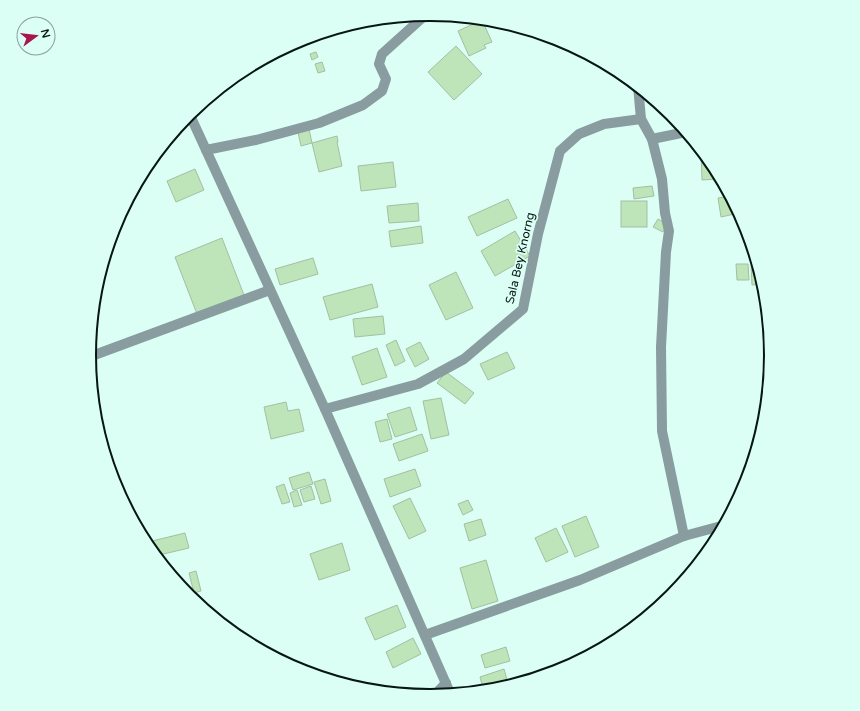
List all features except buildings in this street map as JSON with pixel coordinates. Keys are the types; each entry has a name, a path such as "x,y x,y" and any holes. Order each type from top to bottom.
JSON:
{"street":[{"path":"206,150 256,140 319,123 363,105 382,91 386,79 379,64 382,54 410,22"},
{"path":"639,94 641,119 652,138 662,179 665,214 669,231 666,252 661,347 662,431 684,536"},
{"name":"Sala Bey Knorng","path":"325,409 418,384 464,359 523,309 538,234 560,151 579,134 604,124 641,119"},
{"path":"192,120 325,409 449,689"},
{"path":"652,138 679,133"},
{"path":"96,354 270,290"},
{"path":"425,635 580,580 684,536 717,527"},
{"path":"440,690 446,683"}]}
